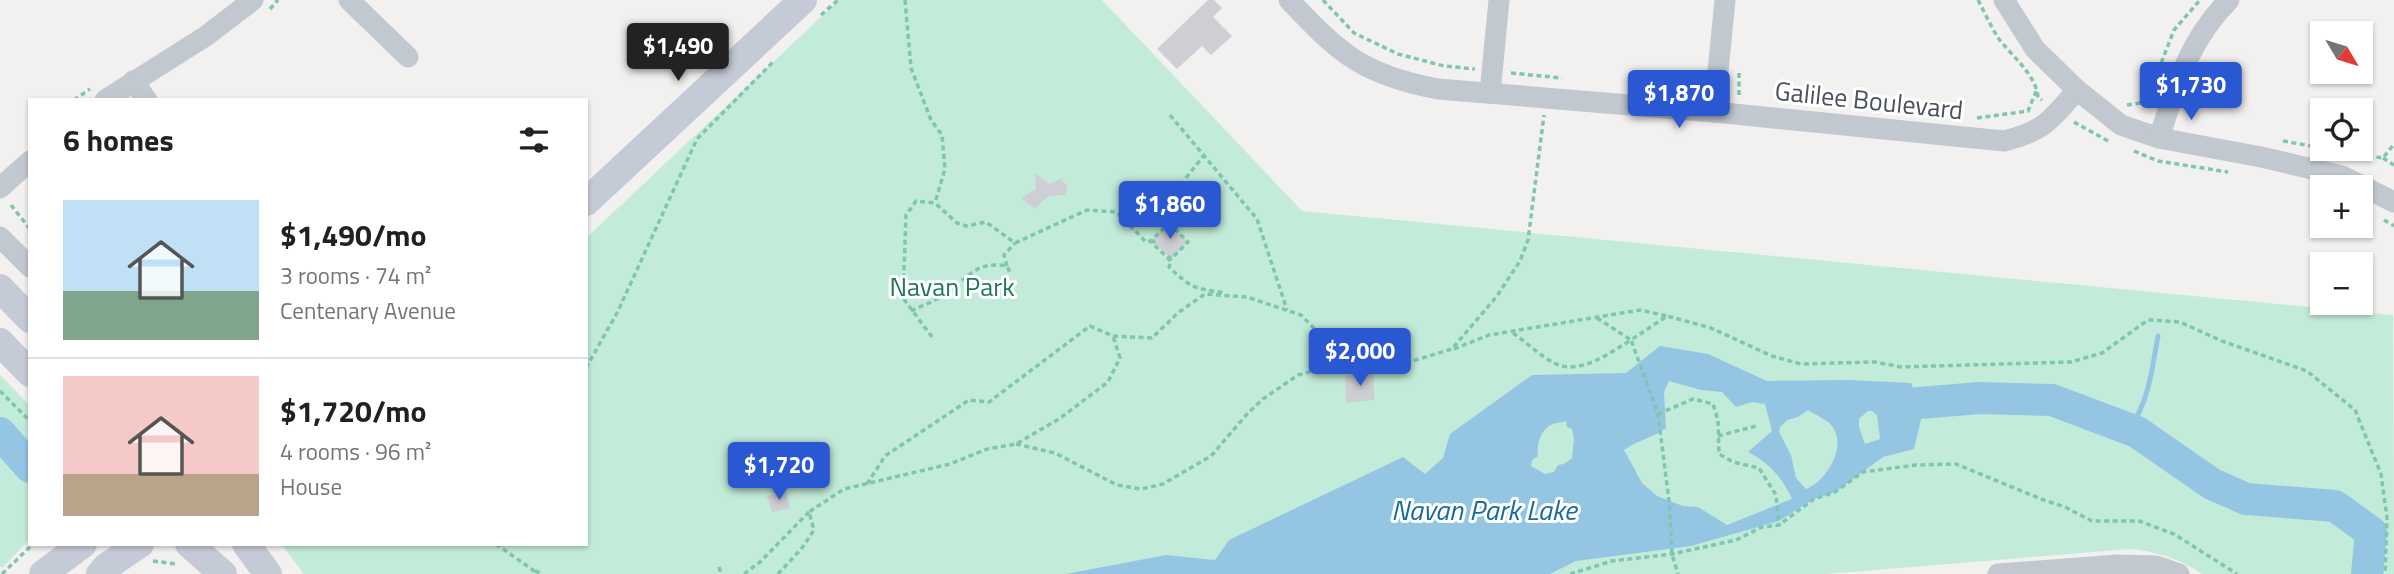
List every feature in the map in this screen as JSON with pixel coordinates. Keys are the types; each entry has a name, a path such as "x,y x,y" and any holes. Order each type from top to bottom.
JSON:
{"street":[{"path":"108,98 206,36 253,0"},
{"path":"349,0 408,57"},
{"name":"Galilee Boulevard","path":"1289,0 1328,41 1351,59 1405,83 1438,89 1546,99 1715,103 2004,141 2030,135 2052,119 2077,90"},
{"path":"1490,93 1499,0"},
{"path":"1715,103 1725,0"},
{"path":"2004,0 2035,49 2077,90 2121,125 2159,138 2261,157 2342,176 2392,196"},
{"path":"2159,138 2186,60 2217,11 2229,0"},
{"path":"588,200 811,8"},
{"path":"133,81 146,98"},
{"path":"8,194 28,165"},
{"path":"0,237 28,265"},
{"path":"0,288 28,317"},
{"path":"0,342 28,371"},
{"path":"43,574 80,546"},
{"path":"247,546 268,574"},
{"path":"100,574 106,567 143,554"},
{"path":"186,555 223,574"},
{"path":"1998,574 2054,572 2117,565 2156,566 2179,574"}],"path":[{"path":"811,8 838,0"},
{"path":"905,0 911,68 926,110 942,135 945,169 935,203"},
{"path":"1323,0 1354,33 1398,54 1444,66 1566,79"},
{"path":"2117,103 2141,103 2153,84 2174,30 2200,0"},
{"path":"588,364 618,311 698,139 774,61"},
{"path":"1971,118 2028,111 2037,89"},
{"path":"1715,103 1739,96"},
{"path":"1452,349 1497,296 1520,261 1528,240 1546,99"},
{"path":"1170,116 1257,219 1287,310"},
{"path":"2271,138 2310,145"},
{"path":"2383,158 2394,144"},
{"path":"1156,246 1152,240 1169,223 1185,179 1205,155"},
{"path":"2373,156 2394,164"},
{"path":"8,194 10,206 28,227"},
{"path":"932,337 903,298 906,215 916,201 935,203 957,223 966,226 986,222 1015,243"},
{"path":"1011,275 1004,255 1015,243 1087,210 1117,212 1146,242 1150,241 1171,261 1169,267 1194,289 1247,297 1301,315 1347,362"},
{"path":"1165,255 1171,259 1188,242 1169,223"},
{"path":"911,311 943,296 970,273 991,264 1007,266"},
{"path":"867,484 885,456 969,400 989,402 1090,326 1113,336 1152,338 1179,312 1205,294 1247,297"},
{"path":"1016,444 1055,453 1117,485 1141,489 1163,484 1211,456 1248,413 1297,375 1347,362 1396,366 1489,335 1640,310 1711,328 1772,356 1801,364 1875,362 1901,367 2071,362 2102,353 2148,320 2180,322 2222,341 2307,371 2355,410 2381,474 2387,518 2385,574"},
{"path":"1513,332 1556,364 1579,366 1601,358 1667,316"},
{"path":"1597,318 1631,340 1658,414 1672,554 1678,574"},
{"path":"744,574 760,562 809,512 844,489 950,464 987,449 1016,444 1059,419 1108,382 1120,358 1113,336"},
{"path":"0,391 28,419"},
{"path":"1658,414 1693,399 1713,404 1718,420 1719,454 1733,462 1759,468 1776,495 1779,525"},
{"path":"1718,436 1756,426"},
{"path":"1570,574 1612,561 1672,554 1737,540 1762,527 1779,525 1814,499 1835,492 1863,472 1916,465 1956,464 2065,507 2092,521 2138,522 2174,534 2237,574"},
{"path":"778,574 803,548 814,530 809,512"},
{"path":"2,574 31,546"},
{"path":"499,546 534,572 543,574"},
{"path":"143,554 153,561 186,555"},
{"path":"719,567 722,574"}],"green space":[{"name":"Navan Park","path":"839,0 1102,0 1302,211 2310,307 2310,315 2393,315 2394,574 2202,574 2168,557 2131,549 1826,574 304,574 283,546 588,546 588,236"},
{"path":"0,375 28,404 28,541 2,568"}],"water":[{"name":"Navan Park Lake","path":"1660,346 1708,354 1767,381 1850,380 1911,383 1923,411 1914,449 1883,457 1835,492 1814,499 1779,521 1691,546 1576,561 1550,574 1066,574 1166,555 1215,560 1229,540 1403,457 1425,474 1443,458 1450,434 1532,375 1626,373","holes":["1669,381 1701,390 1722,392 1736,407 1752,402 1765,404 1772,431 1748,452 1774,471 1792,499 1727,525 1698,507 1683,506 1657,496 1642,483 1624,450 1666,428 1664,392","1808,410 1823,419 1831,425 1838,442 1833,462 1827,471 1821,479 1806,489 1796,478 1791,455 1779,432 1787,420","1868,411 1877,415 1880,439 1865,444 1859,419","1566,421 1567,427 1572,429 1572,458 1558,465 1554,472 1545,474 1531,466 1532,460 1538,456 1540,437 1545,429"]}],"building":[{"path":"1208,0 1214,0 1222,8 1213,17 1232,36 1211,55 1202,46 1177,69 1157,49"},
{"path":"1035,173 1050,184 1064,178 1062,181 1067,186 1066,195 1048,196 1035,209 1021,198 1036,189"},
{"path":"1169,223 1188,242 1171,259 1152,240"},
{"path":"1374,372 1374,400 1346,403 1345,376"},
{"path":"786,492 790,508 772,512 767,496"}],"waterway":[{"path":"2129,429 2145,396 2158,336"},
{"path":"1919,403 1980,398 2052,400 2137,432 2212,484 2246,499 2335,506 2371,532 2367,574"},
{"path":"0,433 28,465"}]}
